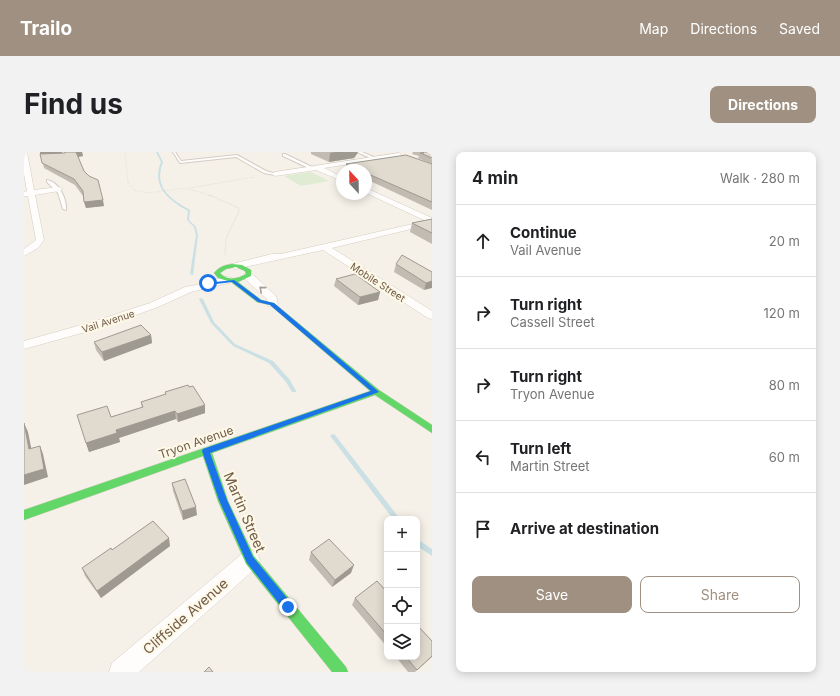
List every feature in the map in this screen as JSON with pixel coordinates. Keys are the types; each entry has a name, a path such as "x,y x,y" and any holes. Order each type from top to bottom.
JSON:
{"street":[{"path":"24,152 27,193 37,216 39,240 34,246 24,252"},
{"path":"272,173 403,156 390,152"},
{"path":"315,168 336,177"},
{"path":"27,193 59,189"},
{"path":"372,193 432,222"},
{"path":"432,222 282,257 272,257 221,268 217,273 220,277 230,280 259,301 272,304 376,392 432,430"},
{"name":"Mobile Street","path":"324,247 432,316"},
{"path":"230,280 242,279 259,266 277,261 282,257"},
{"path":"232,266 245,268 272,298 272,304"},
{"name":"Vail Avenue","path":"24,344 96,325 154,305 217,273"},
{"name":"Vail Avenue","path":"189,288 199,288 214,282 230,280"},
{"name":"Tryon Avenue","path":"24,515 376,392"},
{"name":"Martin Street","path":"206,451 226,508 250,560 341,672"},
{"name":"Cliffside Avenue","path":"121,672 250,560"}],"lane":[{"path":"359,152 376,159"},
{"path":"174,153 180,162 237,156 265,172 272,173"},
{"path":"284,155 315,168"},
{"path":"48,181 59,189 63,195 65,209"}],"path":[{"path":"125,152 129,186 140,192 152,193 187,188 272,173"},
{"path":"187,188 228,202 239,208 239,212 228,230 224,243 226,258 232,266"}],"green space":[{"path":"311,172 329,181 301,186 284,176"}],"building":[{"path":"76,152 84,171 89,176 98,180 103,200 84,202 83,191 74,179 42,163 40,154"},
{"path":"422,152 432,152 432,158 420,153 424,153"},
{"path":"406,155 432,164 432,202 372,176 372,164 346,164"},
{"path":"432,219 432,233 412,223"},
{"path":"402,255 432,272 432,281 426,283 396,264"},
{"path":"355,274 380,292 360,297 336,279"},
{"path":"141,325 151,335 102,352 94,342"},
{"path":"188,385 189,387 193,386 205,405 177,414 175,411 116,430 117,433 86,443 77,415 107,406 111,417 143,407 141,402 166,394 165,392"},
{"path":"24,423 29,449 40,446 44,469 24,475"},
{"path":"185,479 196,507 182,511 172,483"},
{"path":"153,521 169,538 97,591 82,568 111,548 112,550"},
{"path":"329,539 354,565 335,580 311,552"},
{"path":"377,581 384,589 384,632 355,598"},
{"path":"420,628 432,641 432,656 417,670 409,660 420,660"},
{"path":"209,667 213,672 204,672"}],"waterway":[{"path":"157,152 162,162 160,178 163,190 173,201 189,211 188,220 195,227 197,235 192,274"},
{"path":"201,299 212,322 234,345 271,362 288,381 294,391"},
{"path":"333,436 395,516"},
{"path":"420,544 432,553"}],"traffic: fast":[{"path":"233,281 242,279 249,275 248,270 236,266 228,266 224,267 217,273 220,277 233,281 259,301 272,304 376,392 432,430"},
{"path":"24,515 376,392"},
{"path":"206,451 223,501 250,560 341,672"}],"route":[{"path":"208,283 228,280 232,281 259,301 272,304 376,392 206,451 234,529 250,560 288,607"}]}
